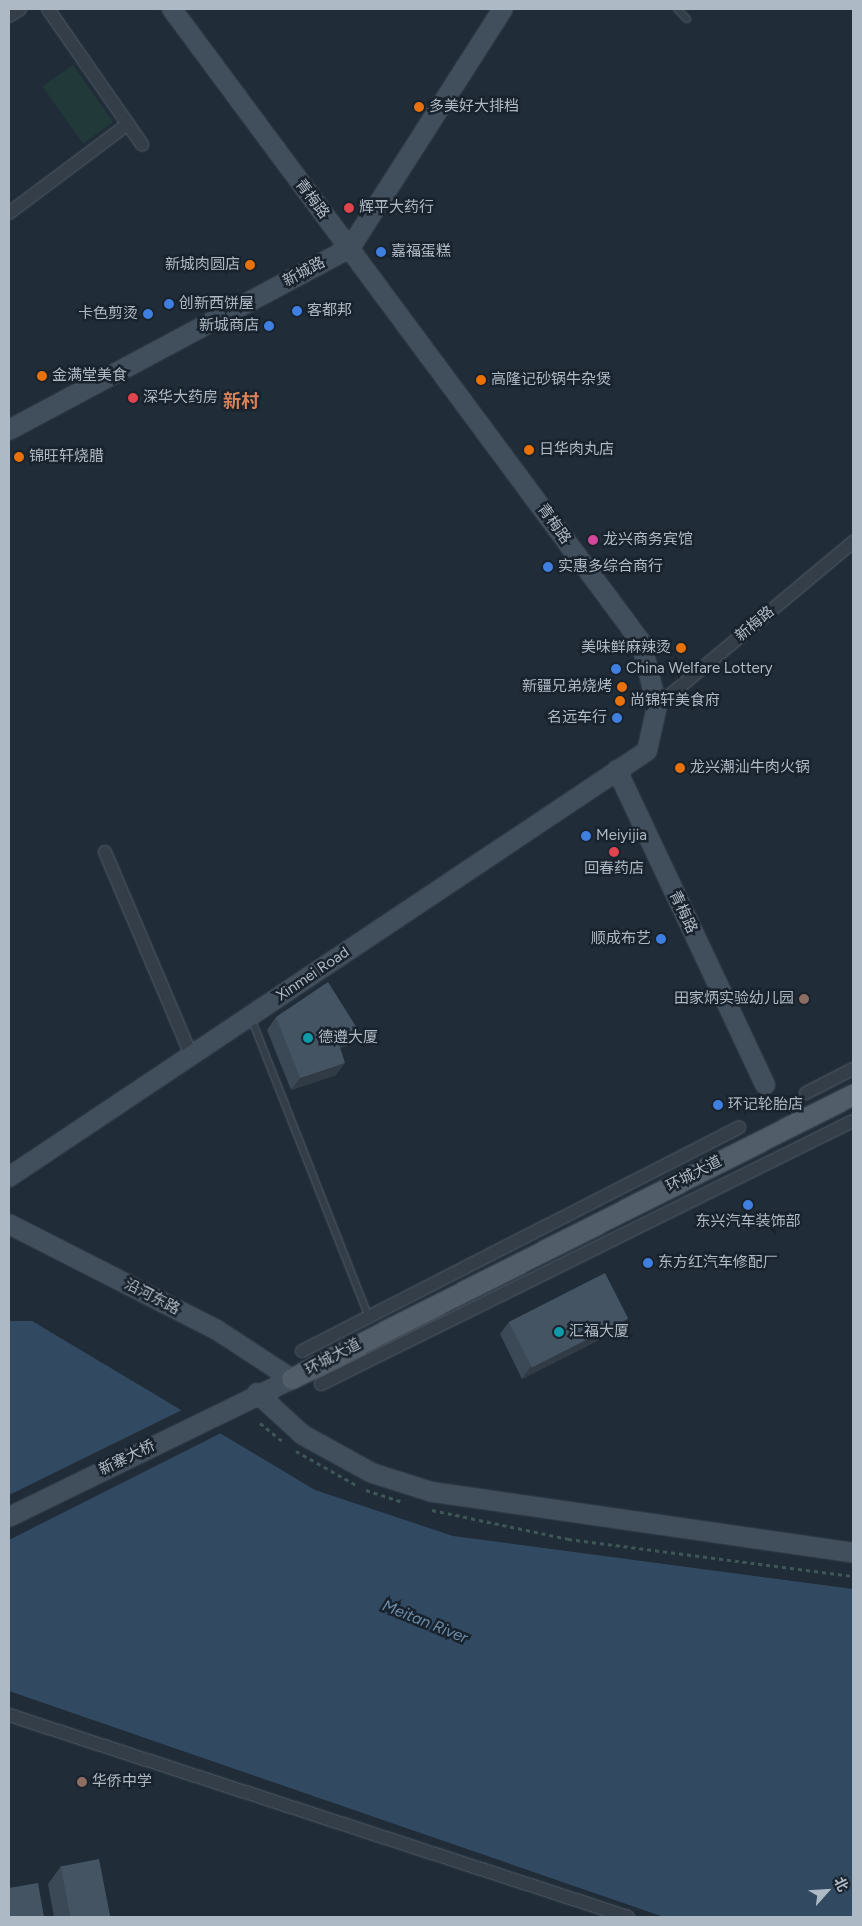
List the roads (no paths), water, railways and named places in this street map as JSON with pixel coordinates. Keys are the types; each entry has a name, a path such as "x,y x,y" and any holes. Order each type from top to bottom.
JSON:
{"main road":[{"name":"青梅路","path":"172,9 641,642 657,706 647,751 617,770 765,1085"},
{"name":"新城路","path":"9,430 350,248 503,9"},
{"name":"Xinmei Road","path":"9,1177 617,770"},
{"name":"环城大道","path":"292,1378 853,1095"},
{"name":"环城大道","path":"292,1378 308,1380 853,1107"},
{"name":"沿河东路","path":"9,1224 217,1330 292,1378"},
{"name":"新寨大桥","path":"9,1517 292,1378"},
{"path":"252,1396 303,1436 372,1473 432,1492 853,1553"}],"street":[{"path":"9,16 20,9"},
{"path":"48,9 142,144"},
{"path":"9,213 128,124"},
{"name":"新梅路","path":"657,706 853,542"},
{"path":"105,852 191,1055"},
{"path":"806,1092 853,1069"},
{"path":"321,1384 853,1120"},
{"path":"302,1351 739,1127"},
{"path":"9,1715 628,1917"}],"lane":[{"path":"677,9 687,19"},
{"path":"250,1016 369,1317"}],"water":[{"name":"Meitan River","path":"9,1321 32,1321 315,1490 453,1536 853,1589 853,1917 664,1917 9,1691"}],"place":[{"name":"多美好大排档","path":"419,107"},
{"name":"辉平大药行","path":"349,208"},
{"name":"嘉福蛋糕","path":"381,252"},
{"name":"新城肉圆店","path":"250,265"},
{"name":"创新西饼屋","path":"169,304"},
{"name":"客都邦","path":"297,311"},
{"name":"卡色剪烫","path":"148,314"},
{"name":"新城商店","path":"269,326"},
{"name":"金满堂美食","path":"42,376"},
{"name":"高隆记砂锅牛杂煲","path":"481,380"},
{"name":"深华大药房","path":"133,398"},
{"name":"日华肉丸店","path":"529,450"},
{"name":"锦旺轩烧腊","path":"19,457"},
{"name":"龙兴商务宾馆","path":"593,540"},
{"name":"实惠多综合商行","path":"548,567"},
{"name":"美味鲜麻辣烫","path":"681,648"},
{"name":"China Welfare Lottery","path":"616,669"},
{"name":"新疆兄弟烧烤","path":"622,687"},
{"name":"尚锦轩美食府","path":"620,701"},
{"name":"名远车行","path":"617,718"},
{"name":"龙兴潮汕牛肉火锅","path":"680,768"},
{"name":"Meiyijia","path":"586,836"},
{"name":"回春药店","path":"614,852"},
{"name":"顺成布艺","path":"661,939"},
{"name":"田家炳实验幼儿园","path":"804,999"},
{"name":"德遵大厦","path":"308,1038"},
{"name":"环记轮胎店","path":"718,1105"},
{"name":"东兴汽车装饰部","path":"748,1205"},
{"name":"东方红汽车修配厂","path":"648,1263"},
{"name":"汇福大厦","path":"559,1332"},
{"name":"华侨中学","path":"82,1782"}],"district":[{"name":"新村","path":"241,401"}]}
